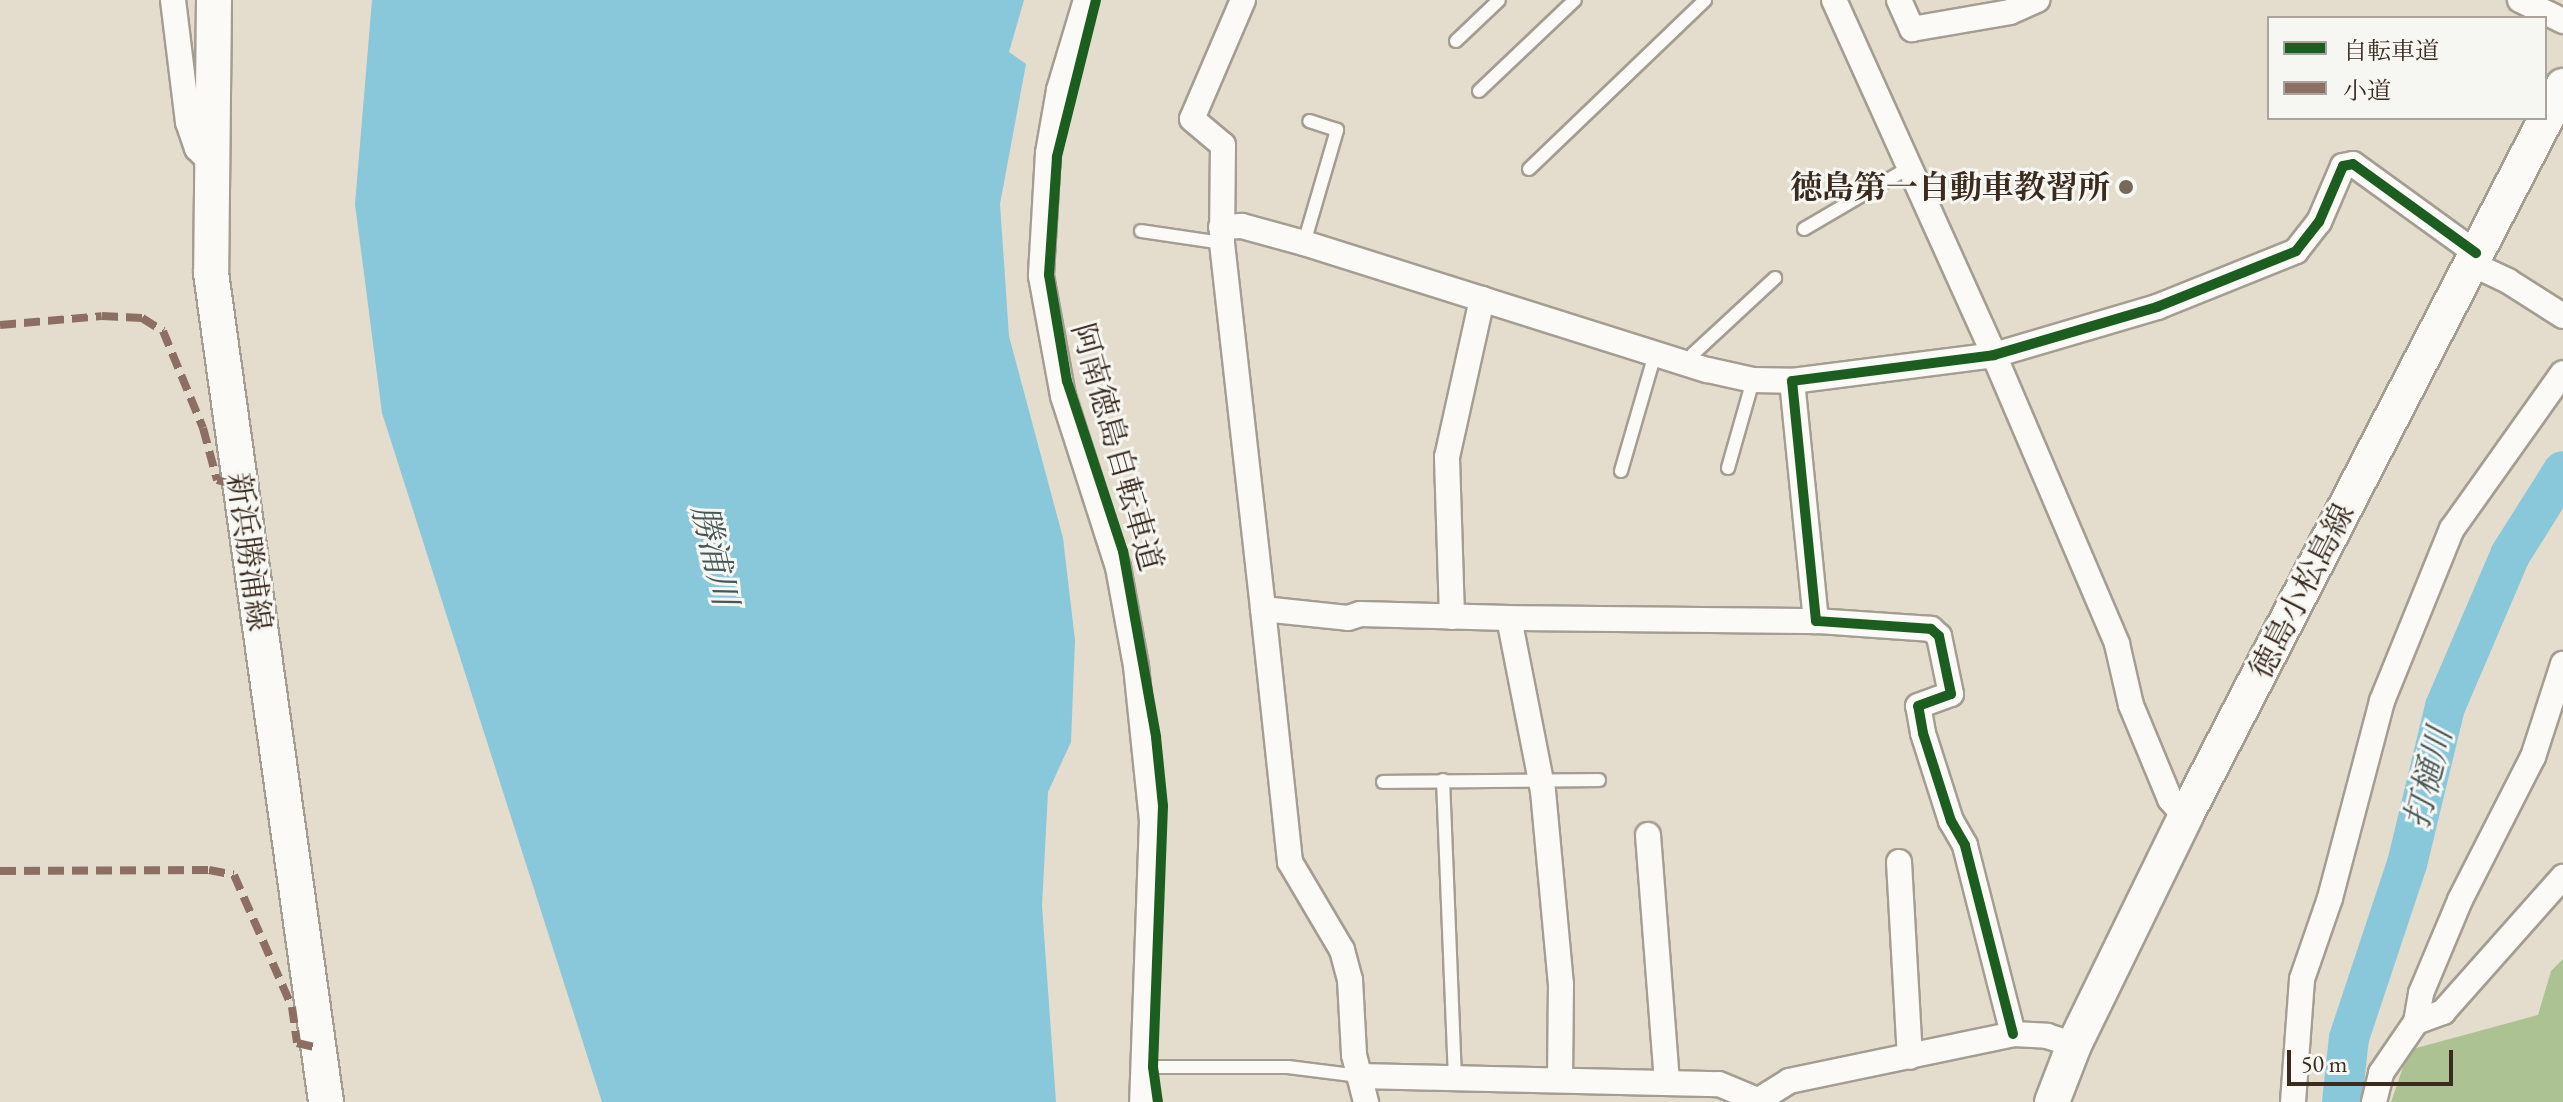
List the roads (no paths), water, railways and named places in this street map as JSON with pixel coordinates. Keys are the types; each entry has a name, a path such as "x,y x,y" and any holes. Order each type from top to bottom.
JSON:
{"main road":[{"name":"新浜勝浦線","path":"214,0 209,161 211,273 221,368 326,1102"},
{"name":"徳島小松島線","path":"2547,117 2563,86"},
{"name":"徳島小松島線","path":"2052,1102 2074,1045 2185,817 2545,120"}],"street":[{"path":"173,0 188,122 197,148 209,161"},
{"path":"1086,0 1059,90 1048,153 1041,276 1063,396 1118,567 1136,666 1152,820 1147,1067 1142,1102"},
{"path":"1243,0 1192,109 1197,126 1223,145 1222,235 1290,862 1342,950 1359,1076 1366,1102"},
{"path":"1834,0 1994,355 2126,668 2131,705 2170,799 2185,817"},
{"path":"1899,0 1912,29 2010,12 2037,0"},
{"path":"2520,0 2563,21"},
{"path":"1222,235 1242,226 1688,364 1753,380 1792,381 1994,355 2157,307 2296,251 2319,222 2343,166 2353,164 2473,258 2563,316"},
{"path":"1452,617 1447,457 1482,299"},
{"path":"2293,1102 2302,979 2330,898 2382,701 2452,529 2563,373"},
{"path":"1792,381 1816,621"},
{"path":"1263,609 1348,618 1360,614 1816,621 1931,629 1939,636 1951,694 1918,706 1923,733 1951,821 1965,845 2013,1034"},
{"path":"1509,618 1537,782 1543,791 1561,984 1560,1080"},
{"path":"2374,1102 2381,1073 2416,1022 2421,993 2460,900 2533,757 2563,664"},
{"path":"1648,835 1667,1082"},
{"path":"1899,862 1910,1057"},
{"path":"2416,1022 2443,1012 2563,877"},
{"path":"1359,1076 1455,1076 1531,1090 1560,1080 1719,1084 1760,1101 1789,1081 2013,1034 2047,1036 2074,1045"}],"lane":[{"path":"1456,41 1499,0"},
{"path":"1479,91 1575,0"},
{"path":"1529,169 1705,0"},
{"path":"1304,243 1337,130 1309,121"},
{"path":"1804,229 1910,167"},
{"path":"1141,231 1222,235"},
{"path":"1688,364 1693,354 1775,278"},
{"path":"1621,471 1655,354"},
{"path":"1728,468 1753,380"},
{"path":"1443,780 1455,1076"},
{"path":"1383,782 1599,780"},
{"path":"1147,1067 1288,1067 1359,1076"}],"water":[{"name":"勝浦川","path":"372,0 1024,0 1009,52 1026,64 1000,204 1009,336 1063,538 1075,640 1071,742 1048,792 1042,906 1056,1102 602,1102 382,413 355,204"}],"waterway":[{"name":"打樋川","path":"2342,1102 2349,1038 2407,864 2445,707 2510,555 2563,471"}],"place":[{"name":"徳島第一自動車教習所","path":"2126,187"}]}
